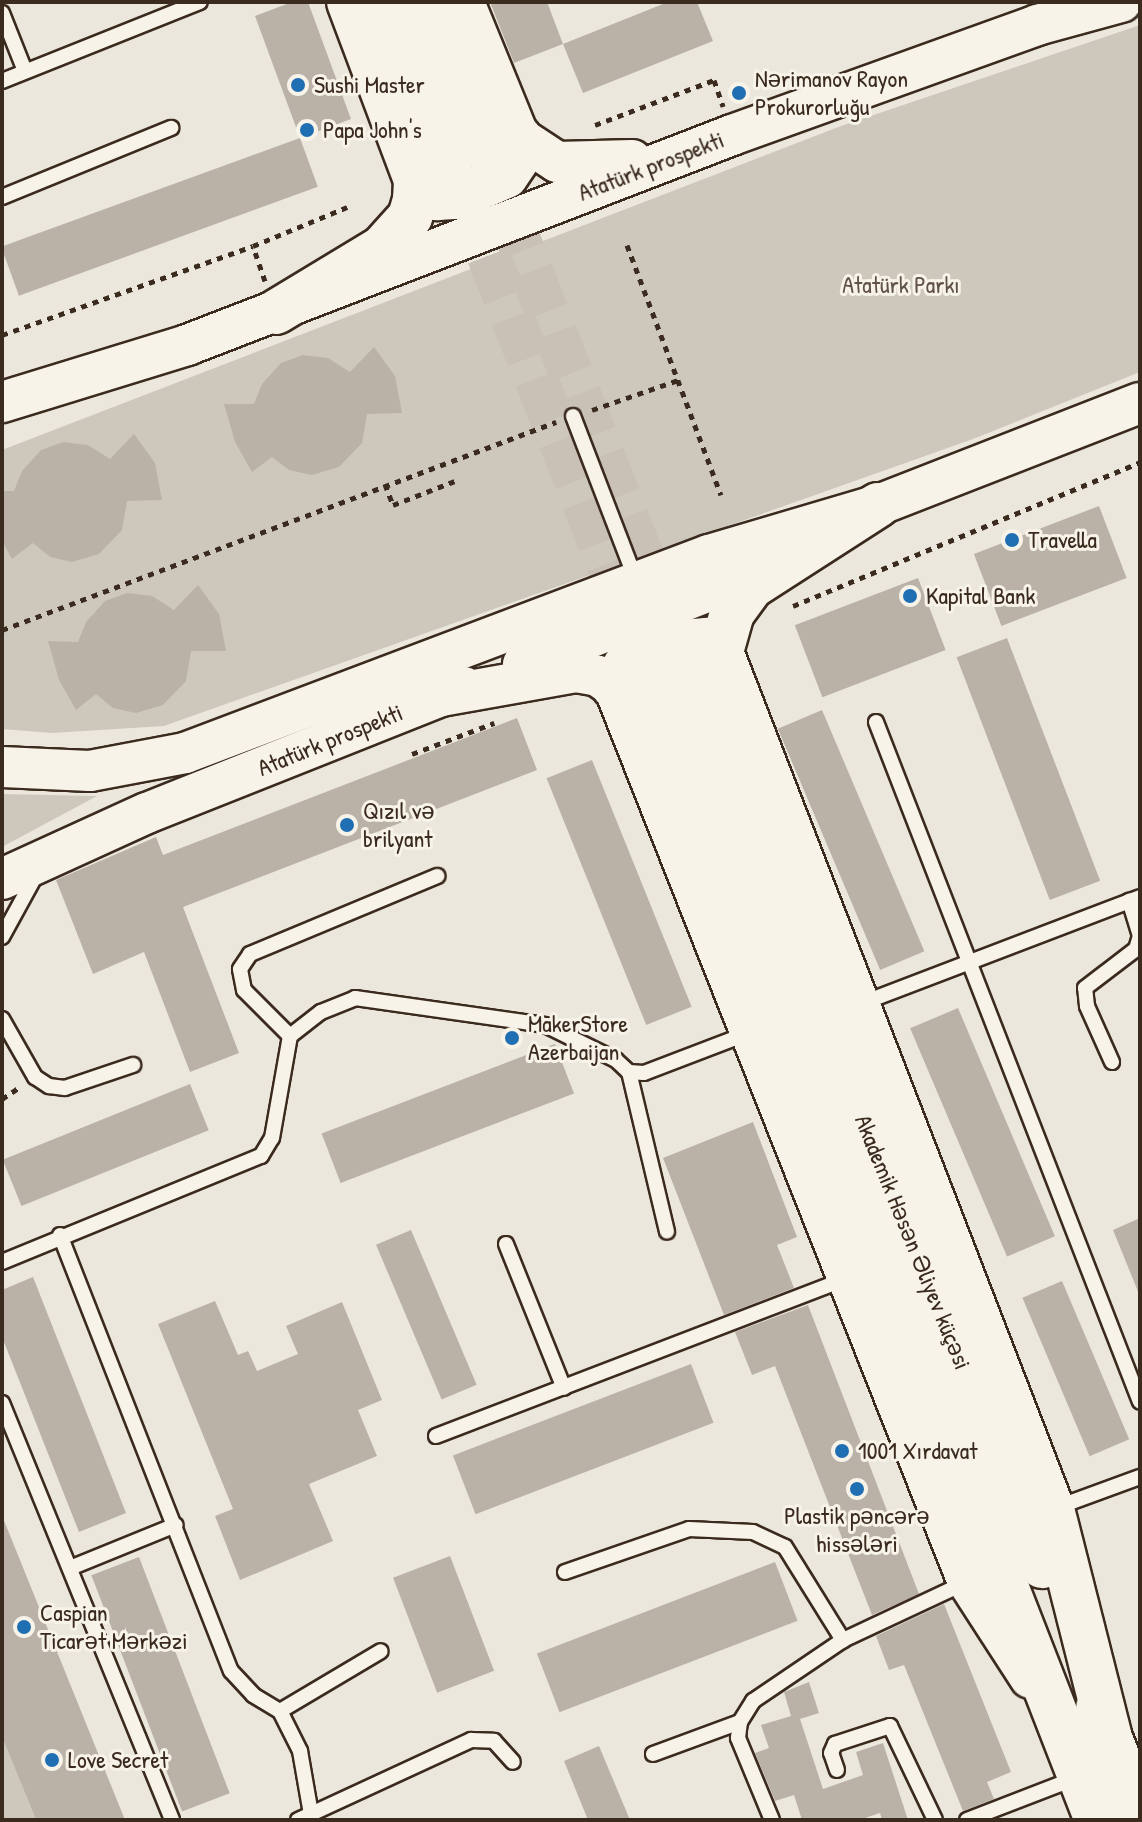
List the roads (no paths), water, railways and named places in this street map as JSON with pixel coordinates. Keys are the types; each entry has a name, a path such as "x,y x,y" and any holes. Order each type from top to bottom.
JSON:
{"main road":[{"path":"349,2 467,156"},
{"path":"390,2 467,156"},
{"path":"426,2 467,156"},
{"path":"276,312 399,233 467,156 464,2"},
{"name":"Atatürk prospekti","path":"2,402 187,345 732,135 1037,25 1121,2"},
{"path":"467,156 537,153 580,165 616,164 732,135"},
{"name":"Atatürk prospekti","path":"2,429 187,345"},
{"name":"Atatürk prospekti","path":"2,767 90,771 152,763 637,581 878,505 1140,403"},
{"path":"441,696 576,672 598,676 669,673 732,613 751,587 878,505"},
{"name":"Atatürk prospekti","path":"2,879 48,856 441,696 722,586 878,505"},
{"path":"669,673 856,1006 1052,1509 1109,1734"},
{"path":"669,673 749,1033 968,1582 1059,1723"},
{"name":"Akademik Həsən Əliyev küçəsi","path":"669,673 1097,1820"},
{"name":"Akademik Həsən Əliyev küçəsi","path":"669,673 1140,1813"}],"lane":[{"path":"2,81 200,2"},
{"path":"2,13 25,71"},
{"path":"2,197 171,128"},
{"path":"573,416 637,581"},
{"path":"876,722 971,959 1140,1402"},
{"path":"2,937 48,856"},
{"path":"290,1036 244,990 240,969 250,954 437,876"},
{"path":"856,1006 971,959 1135,899 1140,936 1136,949 1085,988 1112,1062"},
{"path":"2,1262 60,1235 261,1156 272,1138 290,1036 321,1012 355,998 545,1025 616,1060 629,1072 667,1232"},
{"path":"2,1019 35,1077 49,1086 65,1088 133,1065"},
{"path":"629,1072 644,1073 749,1033"},
{"path":"60,1235 231,1671 253,1695 280,1711 300,1751 307,1818 471,1740 494,1741 513,1762"},
{"path":"506,1244 564,1388"},
{"path":"436,1436 847,1279"},
{"path":"2,1403 172,1820"},
{"path":"1052,1509 1140,1477"},
{"path":"70,1568 176,1525"},
{"path":"565,1572 689,1529 753,1532 785,1547 843,1640"},
{"path":"772,1820 738,1738 740,1722 753,1701 843,1640 968,1582"},
{"path":"280,1711 381,1651"},
{"path":"653,1754 740,1722"},
{"path":"837,1770 831,1753 835,1744 890,1726 935,1820"},
{"path":"967,1820 1080,1776"}],"tunnel":[{"path":"483,148 664,613"},
{"path":"465,194 632,626"}],"place":[{"name":"Sushi Master","path":"298,85"},
{"name":"Nərimanov Rayon Prokurorluğu","path":"739,93"},
{"name":"Papa John's","path":"307,130"},
{"name":"Travella","path":"1012,540"},
{"name":"Kapital Bank","path":"910,596"},
{"name":"Qızıl və brilyant","path":"347,825"},
{"name":"MakerStore Azerbaijan","path":"512,1038"},
{"name":"1001 Xırdavat","path":"842,1451"},
{"name":"Plastik pəncərə hissələri","path":"857,1489"},
{"name":"Caspian Ticarət Mərkəzi","path":"24,1627"},
{"name":"Love Secret","path":"52,1760"}],"park label":[{"name":"Atatürk Parkı","path":"901,285"}]}
